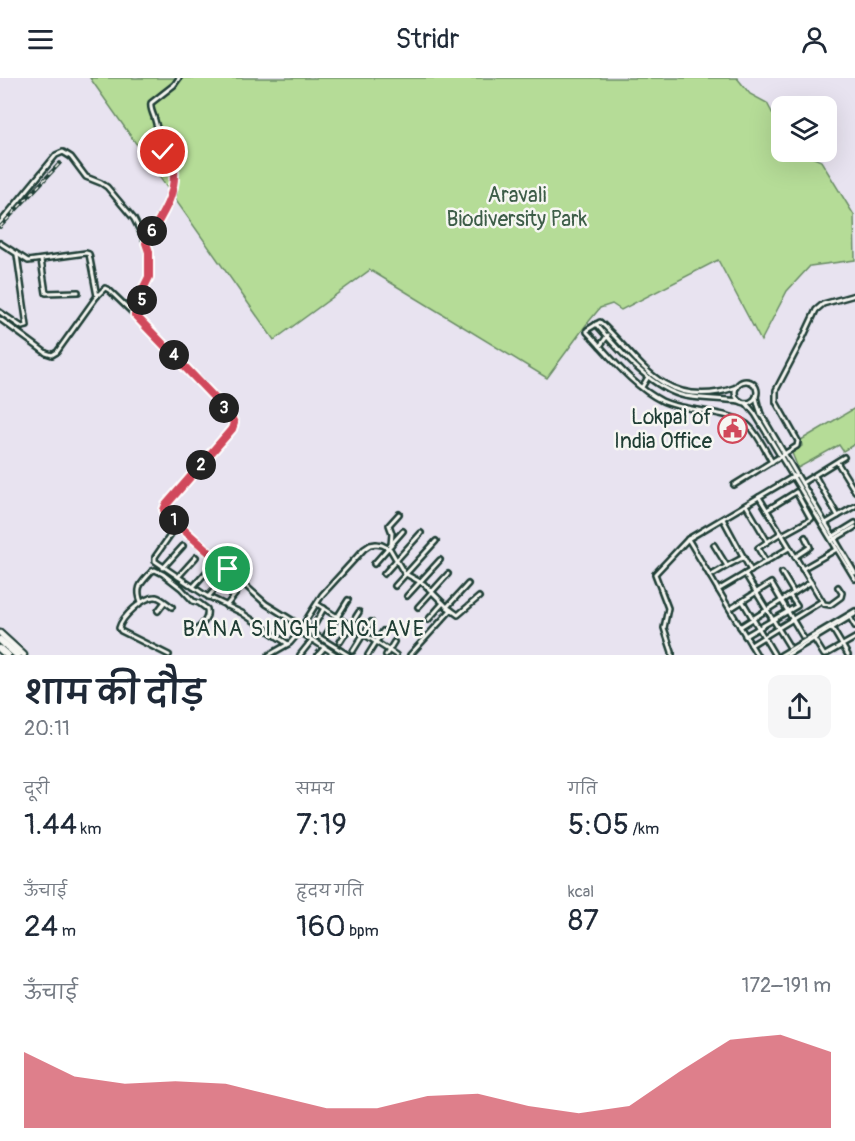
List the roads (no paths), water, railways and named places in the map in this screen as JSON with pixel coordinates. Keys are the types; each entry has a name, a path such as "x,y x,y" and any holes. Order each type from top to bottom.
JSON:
{"highway":[{"path":"0,640 17,655"},
{"path":"0,649 7,655"}],"main road":[{"path":"0,633 24,655"}],"street":[{"path":"146,243 169,201 173,191 175,171 167,162 160,145 150,102 174,85 179,78"},
{"path":"0,222 53,158 63,152 71,157 86,177 107,187 134,219 146,243 149,252 149,277 142,291 142,305 135,315"},
{"path":"0,243 26,260 89,254 97,296"},
{"path":"0,312 22,327 27,326 17,255"},
{"path":"41,260 46,293 78,292"},
{"path":"0,319 46,353 53,355 104,289 107,289 135,315 222,405 234,421 232,429 165,508 165,513 266,604 348,655"},
{"path":"734,485 796,448 798,441 776,402 778,383 816,309 823,304 855,295"},
{"path":"772,462 754,431 742,421 667,403 659,399 633,380 587,331 600,322 646,370 675,389 690,393 708,393 737,387 744,382 752,383 757,389 756,397 761,414 783,455 855,573"},
{"path":"596,324 648,377 668,391 685,396 746,403 752,402 756,397"},
{"path":"600,346 610,332"},
{"path":"642,387 648,377"},
{"path":"737,387 736,395 740,401"},
{"path":"746,403 783,455"},
{"path":"767,510 844,457"},
{"path":"837,462 855,491"},
{"path":"815,475 838,516"},
{"path":"672,655 663,628 668,608 655,574 688,539 795,476"},
{"path":"766,562 758,548 812,518 796,492"},
{"path":"759,497 824,604 828,605 840,598 843,594 838,587"},
{"path":"746,505 767,542"},
{"path":"824,524 855,506"},
{"path":"399,514 389,525 392,533 390,548 401,569 420,581 459,615 479,597"},
{"path":"723,519 751,571"},
{"path":"178,524 154,559 156,562 208,597 242,613 288,644"},
{"path":"833,538 855,525"},
{"path":"374,564 403,531"},
{"path":"384,574 422,533"},
{"path":"795,556 809,548 810,544 805,537"},
{"path":"833,538 855,579"},
{"path":"688,539 757,655"},
{"path":"395,586 436,541"},
{"path":"269,655 288,644 300,632 328,589 366,547 379,544 390,548"},
{"path":"714,545 727,566"},
{"path":"163,568 183,546"},
{"path":"718,590 790,548"},
{"path":"802,569 837,549"},
{"path":"178,577 196,557"},
{"path":"710,576 744,557"},
{"path":"407,596 440,560"},
{"path":"193,587 209,569"},
{"path":"141,602 138,592 141,584 153,571 161,573 181,588 193,601 207,609 205,621 195,631"},
{"path":"745,636 797,606 782,573"},
{"path":"418,607 448,574"},
{"path":"745,574 789,646"},
{"path":"208,597 224,579"},
{"path":"740,627 811,582"},
{"path":"730,609 771,583 803,637"},
{"path":"410,655 468,584"},
{"path":"226,606 237,592"},
{"path":"168,655 119,629 119,626 122,620 141,602 153,597 159,598 172,607"},
{"path":"326,635 348,600"},
{"path":"743,601 774,654"},
{"path":"751,645 822,601"},
{"path":"158,611 164,602"},
{"path":"428,620 443,603"},
{"path":"317,604 396,655"},
{"path":"314,626 324,608"},
{"path":"340,642 359,612"},
{"path":"786,655 855,613"},
{"path":"781,655 855,613"},
{"path":"850,617 855,626"},
{"path":"353,651 371,622"},
{"path":"832,628 848,655"},
{"path":"368,655 383,631"},
{"path":"300,632 336,655"},
{"path":"814,639 824,655 855,638"},
{"path":"300,655 312,640"},
{"path":"386,655 394,642"},
{"path":"318,655 325,647"},
{"path":"795,650 798,655"}],"railway":[{"path":"0,227 60,163"}],"place":[{"name":"Lokpal of India Office","path":"733,429"}],"district":[{"name":"BANA SINGH ENCLAVE","path":"304,628"}],"park label":[{"name":"Aravali Biodiversity Park","path":"517,207"}]}
